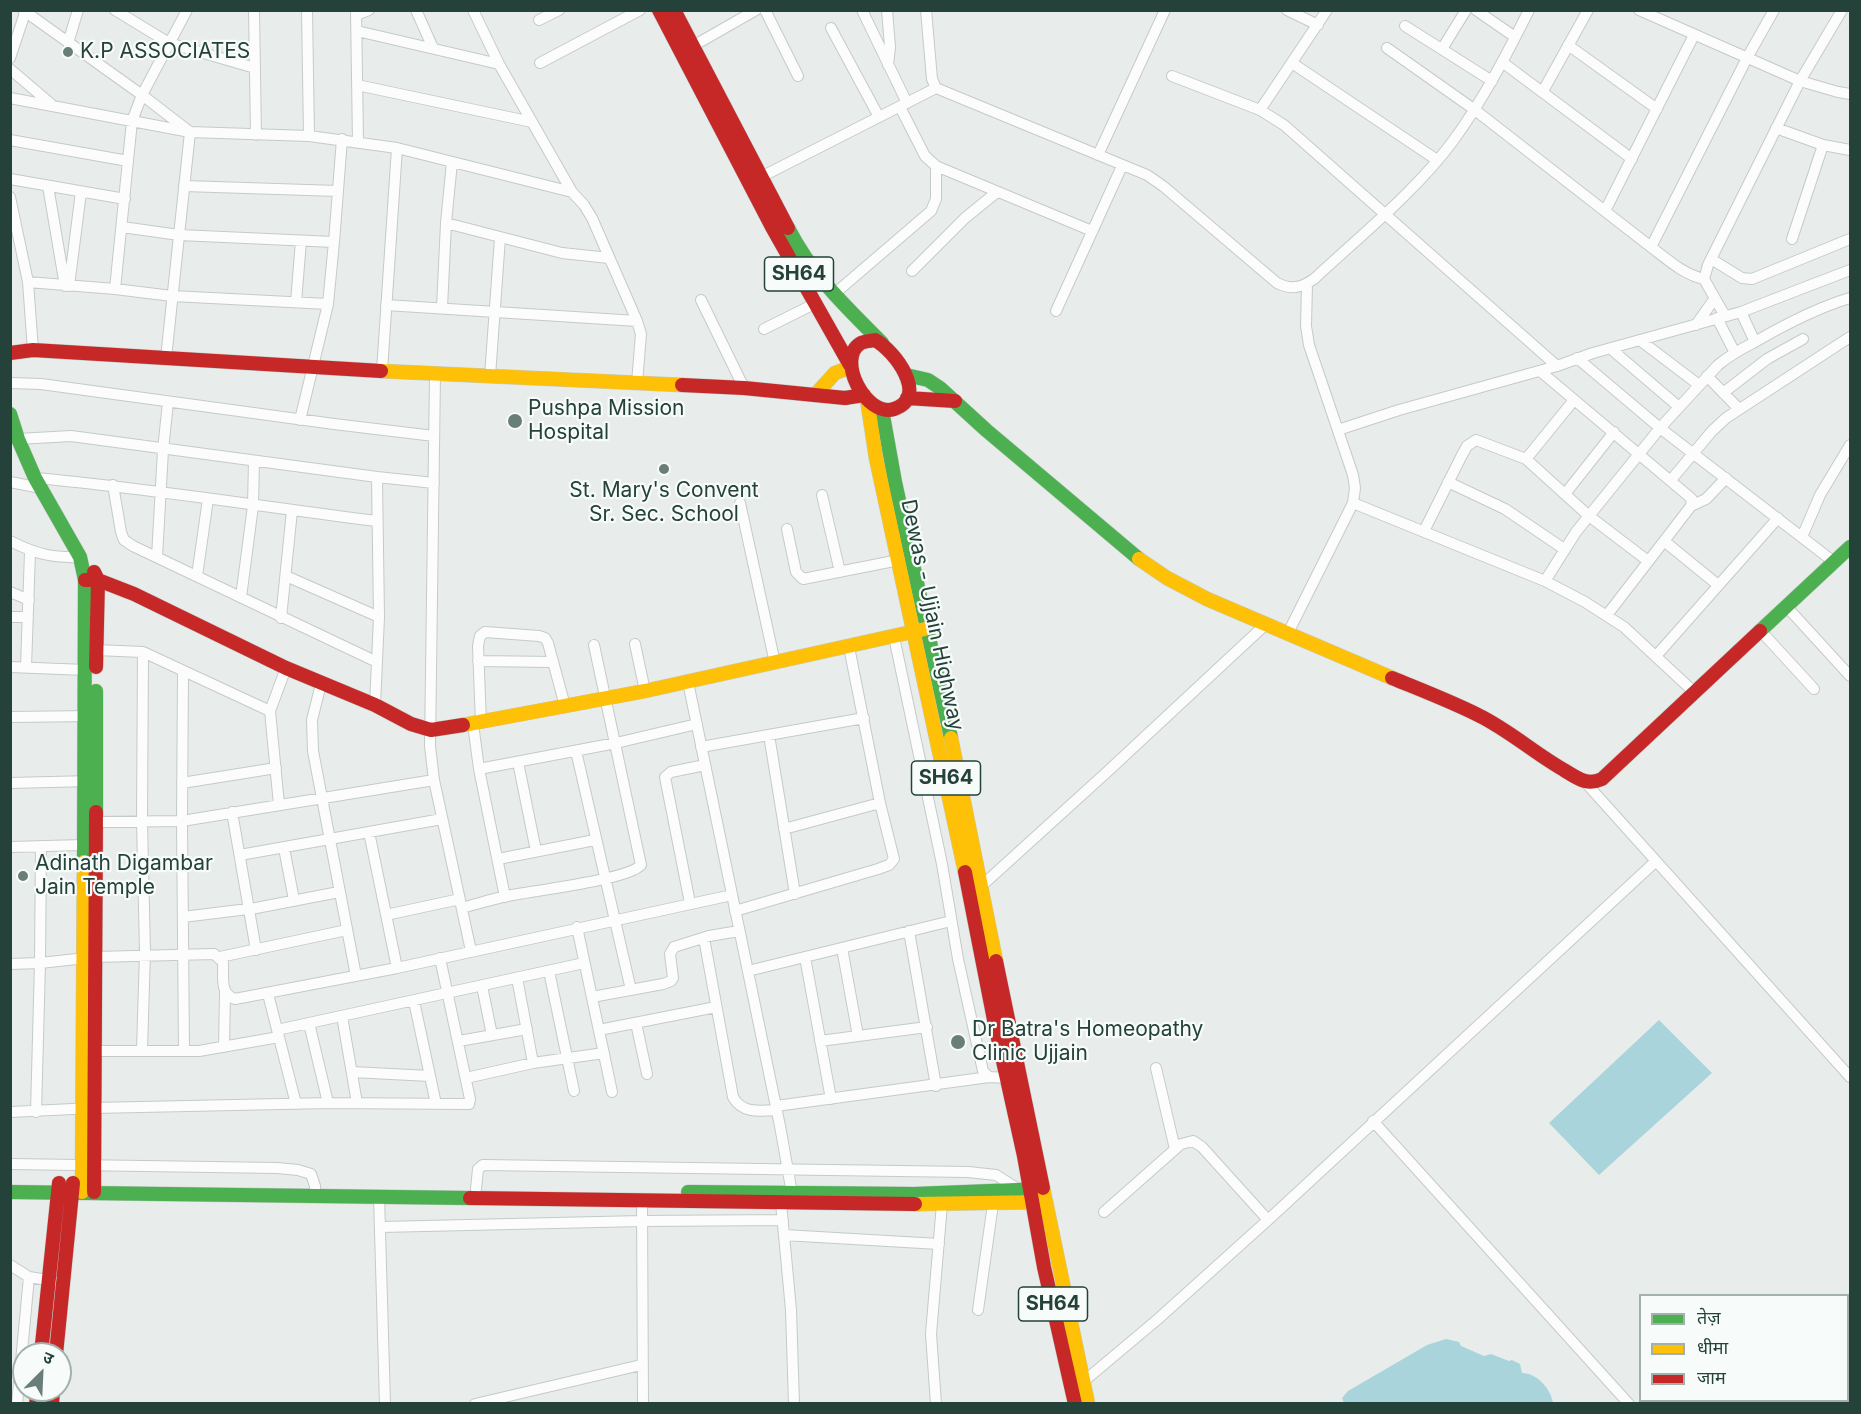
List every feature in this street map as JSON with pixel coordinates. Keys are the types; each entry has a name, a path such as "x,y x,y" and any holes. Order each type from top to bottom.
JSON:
{"street":[{"path":"68,43 78,10"},
{"path":"115,10 169,43 255,68"},
{"path":"115,289 132,121 142,95 187,10"},
{"path":"254,10 256,135"},
{"path":"307,10 309,136"},
{"path":"358,142 356,13 369,10"},
{"path":"416,10 433,48"},
{"path":"473,10 532,122 573,192 592,218 641,334 637,383"},
{"path":"539,20 559,10"},
{"path":"540,63 640,10"},
{"name":"Dewas - Ujjain Highway","path":"659,10 796,244 833,295 890,350 906,375"},
{"name":"Dewas - Ujjain Highway","path":"674,10 756,179 794,267 851,366 865,397 899,560 921,630 981,887 1014,1043 1034,1195"},
{"path":"693,46 756,10"},
{"path":"765,10 798,76"},
{"path":"862,10 888,65 925,156 936,166 1092,231"},
{"path":"887,10 890,47 888,65"},
{"path":"926,10 932,79 936,88 1147,175 1163,186 1276,283 1287,288 1307,284 1415,184 1452,143 1492,81 1528,10"},
{"path":"1098,155 1165,10"},
{"path":"1287,10 1318,25"},
{"path":"1260,110 1327,10"},
{"path":"1442,49 1466,10"},
{"path":"1476,10 1515,37"},
{"path":"1543,91 1588,10"},
{"path":"1639,10 1800,81 1850,94"},
{"path":"1651,247 1747,58 1774,10"},
{"path":"1704,279 1711,259 1800,81 1842,10"},
{"path":"10,58 25,11 190,132"},
{"path":"1405,26 1492,81"},
{"path":"831,28 879,117"},
{"path":"357,31 499,63"},
{"path":"1605,211 1694,35"},
{"path":"1568,45 1657,109"},
{"path":"1387,48 1475,110 1683,271 1691,276 1704,279 1715,298 1735,353"},
{"path":"1502,62 1632,159"},
{"path":"1292,63 1437,160"},
{"path":"10,69 53,106"},
{"path":"1172,76 1260,110 1284,125 1557,366"},
{"path":"357,85 532,122"},
{"path":"756,179 936,88"},
{"path":"10,98 190,132 309,136 397,148 573,192"},
{"path":"1776,128 1823,145 1851,150"},
{"path":"166,358 190,132"},
{"path":"10,140 128,161"},
{"path":"300,420 328,304 342,140"},
{"path":"1792,239 1823,145"},
{"path":"382,370 397,148"},
{"path":"442,308 446,223 452,162"},
{"path":"833,295 931,211 936,199 936,166"},
{"path":"1056,311 1122,166"},
{"path":"10,180 125,199"},
{"path":"48,186 67,286"},
{"path":"184,186 338,191"},
{"path":"67,286 81,192"},
{"path":"912,271 996,192"},
{"path":"10,197 28,282 33,351"},
{"path":"446,223 562,252 609,258"},
{"path":"122,227 179,235 334,242"},
{"path":"489,376 500,238"},
{"path":"1711,259 1742,278 1752,279 1851,239"},
{"path":"296,302 301,241"},
{"path":"1338,430 1740,312 1851,270"},
{"path":"28,282 172,296 328,304"},
{"path":"1288,633 1353,503 1355,488 1309,345 1306,326 1307,284"},
{"path":"1696,325 1715,298"},
{"path":"1545,581 1564,549 1639,453 1723,360 1801,318 1851,298"},
{"path":"701,300 744,388"},
{"path":"764,329 816,303"},
{"path":"386,305 637,321"},
{"path":"1740,312 1755,342"},
{"path":"1671,480 1712,431 1739,409 1851,337"},
{"path":"1723,393 1767,359 1803,339"},
{"path":"815,395 834,373 851,366 852,354 861,343 875,340 882,342"},
{"path":"1641,341 1699,385"},
{"path":"1611,349 1679,407"},
{"path":"10,353 33,351 435,374 744,388 845,398 865,397"},
{"path":"1577,358 1660,428 1834,562"},
{"path":"1540,371 1671,480 1692,499 1691,506"},
{"path":"435,374 430,746 434,780 471,951"},
{"path":"882,410 896,408 903,404 907,398 909,383 906,375"},
{"path":"906,375 928,380 1142,561 1187,589 1493,723 1585,782 1851,1077"},
{"path":"1707,376 1739,409"},
{"path":"10,383 41,384 434,436"},
{"name":"Dewas - Ujjain Highway","path":"865,397 875,407 882,410 893,481 970,897 1007,1078 1034,1195 1088,1404"},
{"path":"907,398 955,401"},
{"path":"1526,459 1574,400"},
{"path":"157,557 168,402"},
{"path":"10,414 18,440 38,483 80,557 87,563 92,580 96,650 90,716"},
{"path":"1565,494 1614,432"},
{"path":"18,440 71,436 163,450 434,483"},
{"path":"1424,531 1467,446 1476,440 1526,459 1589,516 1648,561"},
{"path":"1802,537 1820,495 1850,445"},
{"path":"242,597 253,506 254,461"},
{"path":"375,705 379,617 377,477"},
{"path":"1607,615 1691,506 1706,499 1726,478"},
{"path":"10,482 113,485 253,506 377,521"},
{"path":"1448,482 1505,509 1564,549"},
{"path":"113,485 124,540 281,618 377,662"},
{"path":"822,495 840,572"},
{"path":"197,576 208,499"},
{"path":"740,503 775,663"},
{"path":"1353,503 1545,581 1607,615 1624,627 1694,692"},
{"path":"281,618 292,511"},
{"path":"1656,656 1778,518"},
{"path":"787,529 796,573 808,579 899,560"},
{"path":"10,541 30,552 57,558 80,557"},
{"path":"1664,541 1718,585"},
{"path":"1585,782 1602,779 1851,547"},
{"path":"26,667 30,552"},
{"path":"286,576 379,617"},
{"path":"92,580 194,622 286,668 375,705 411,724 430,730 477,724 645,691 921,630"},
{"path":"87,1109 95,1051 83,845 90,782 90,716 86,670 92,580"},
{"path":"10,592 29,600"},
{"path":"1786,606 1851,676"},
{"path":"10,617 28,617"},
{"path":"970,897 1266,624"},
{"path":"1760,630 1814,689"},
{"path":"505,897 480,769 477,724 479,639 485,632 544,638 548,643 565,706"},
{"path":"894,637 983,1071 990,1077"},
{"path":"386,915 604,879 638,869 641,861 594,645"},
{"path":"635,645 645,691"},
{"path":"735,911 878,869 892,862 895,855 880,803 849,646"},
{"path":"96,650 143,652 270,711"},
{"path":"142,1050 145,957 142,821 143,652"},
{"path":"478,661 552,662"},
{"path":"10,667 86,670"},
{"path":"279,805 270,711 286,668"},
{"path":"183,671 184,1051"},
{"path":"688,682 788,1170 789,1199 783,1220 794,1404"},
{"path":"321,684 312,720 311,735 321,799 356,976"},
{"path":"10,717 90,716"},
{"path":"701,747 864,718"},
{"path":"480,769 616,743 697,724"},
{"path":"769,735 795,894"},
{"path":"576,751 631,990"},
{"path":"518,762 536,851"},
{"path":"690,903 665,777 670,772 705,765"},
{"path":"182,783 276,768"},
{"path":"95,822 182,821 434,780"},
{"path":"10,783 90,782"},
{"path":"43,1342 77,1187 88,1165 89,958 95,822 90,782"},
{"path":"784,829 880,803"},
{"path":"232,812 256,950"},
{"path":"240,855 442,819"},
{"path":"369,832 397,968"},
{"path":"498,859 596,840"},
{"path":"10,847 83,845"},
{"path":"36,1112 41,846"},
{"path":"284,848 294,900"},
{"path":"1083,1382 1158,1319 1268,1220 1655,862"},
{"path":"183,917 250,909 339,892"},
{"path":"225,993 235,999 268,994 732,895"},
{"path":"748,971 951,921"},
{"path":"577,927 612,1092"},
{"path":"10,964 208,953 220,957 347,930"},
{"path":"592,997 671,981 673,978 671,950 677,945 739,931"},
{"path":"909,931 936,1086"},
{"path":"704,938 735,1102 752,1111 990,1077 1007,1078"},
{"path":"842,948 858,1036"},
{"path":"220,957 223,962 225,993 224,1047"},
{"path":"805,957 831,1099"},
{"path":"10,1112 328,1102 469,1104 459,1041 440,958"},
{"path":"95,1051 209,1051 309,1023 584,963"},
{"path":"549,971 574,1091"},
{"path":"517,978 533,1063"},
{"path":"482,986 492,1035"},
{"path":"268,994 296,1104"},
{"path":"414,1001 436,1104"},
{"path":"599,1030 716,1006"},
{"path":"342,1016 357,1103"},
{"path":"309,1023 328,1102"},
{"path":"636,1023 647,1074"},
{"path":"820,1041 927,1027"},
{"path":"459,1041 527,1029"},
{"path":"466,1078 533,1063 604,1053"},
{"path":"1156,1068 1175,1149"},
{"path":"352,1072 430,1076"},
{"path":"1373,1121 1629,1404"},
{"path":"1104,1212 1187,1141 1198,1143 1268,1220"},
{"path":"10,1164 298,1170 311,1174 320,1191"},
{"path":"476,1190 478,1169 481,1166 968,1172 996,1175 1034,1195"},
{"path":"10,1182 77,1187 320,1191 476,1190 496,1195 642,1202 914,1194 1034,1195"},
{"path":"10,1192 77,1187"},
{"path":"345,1191 379,1196 496,1195 789,1199 942,1204 993,1204 1034,1195"},
{"path":"379,1196 386,1404"},
{"path":"642,1202 641,1365 643,1404"},
{"path":"936,1404 931,1335 942,1204"},
{"path":"978,1310 993,1204"},
{"path":"381,1227 783,1220"},
{"path":"784,1235 939,1244"},
{"name":"Dewas - Ujjain Highway","path":"1050,1259 1076,1404"},
{"path":"10,1264 29,1277 55,1282"},
{"path":"22,1342 29,1277"},
{"path":"55,1282 56,1342"},
{"path":"475,1404 641,1365"}],"water":[{"path":"1659,1020 1712,1073 1599,1175 1549,1123"},
{"path":"1446,1339 1459,1342 1461,1346 1484,1356 1491,1354 1520,1364 1522,1373 1533,1376 1542,1383 1553,1403 1344,1403 1342,1398 1348,1391 1427,1345"}],"traffic: fast":[{"path":"788,228 797,245 819,275 842,303 882,343"},
{"path":"906,375 928,380 940,388 986,430 1139,559"},
{"path":"882,410 895,482 951,738"},
{"path":"10,414 35,478 80,557 85,580 84,862"},
{"path":"1760,631 1850,547"},
{"path":"96,691 96,812"},
{"path":"688,1192 914,1194 1042,1189"},
{"path":"10,1192 470,1198"}],"traffic: slow":[{"path":"815,395 835,373 851,367"},
{"path":"381,371 682,385"},
{"path":"867,399 876,458 965,872"},
{"path":"1139,559 1167,578 1207,599 1392,678"},
{"path":"463,725 645,691 925,629"},
{"path":"951,738 996,961"},
{"path":"82,1192 84,862"},
{"path":"1043,1188 1088,1404"},
{"path":"915,1204 1044,1202"}],"traffic: jam":[{"path":"659,10 772,227 850,365"},
{"path":"674,10 788,228"},
{"path":"875,340 883,345 899,363 909,385 909,395 904,403 894,409 883,409 873,405 857,385 853,373 851,361 854,351 861,343 875,340"},
{"path":"10,353 33,350 381,371"},
{"path":"682,385 744,388 845,398 864,395"},
{"path":"907,398 955,401"},
{"path":"94,572 98,580 96,667"},
{"path":"85,580 98,580 134,594 286,668 375,705 411,724 431,730 463,725"},
{"path":"1392,678 1478,715 1573,776 1592,782 1602,779 1760,631"},
{"path":"94,1192 96,812"},
{"path":"965,872 1024,1156 1044,1267 1075,1404"},
{"path":"996,961 1043,1188"},
{"path":"42,1342 59,1183"},
{"path":"57,1342 73,1183"},
{"path":"470,1198 915,1204"}],"place":[{"name":"K.P ASSOCIATES","path":"68,52"},
{"name":"Pushpa Mission Hospital","path":"515,421"},
{"name":"St. Mary's Convent Sr. Sec. School","path":"664,469"},
{"name":"Adinath Digambar Jain Temple","path":"23,876"},
{"name":"Dr Batra's Homeopathy Clinic Ujjain","path":"958,1042"}]}
